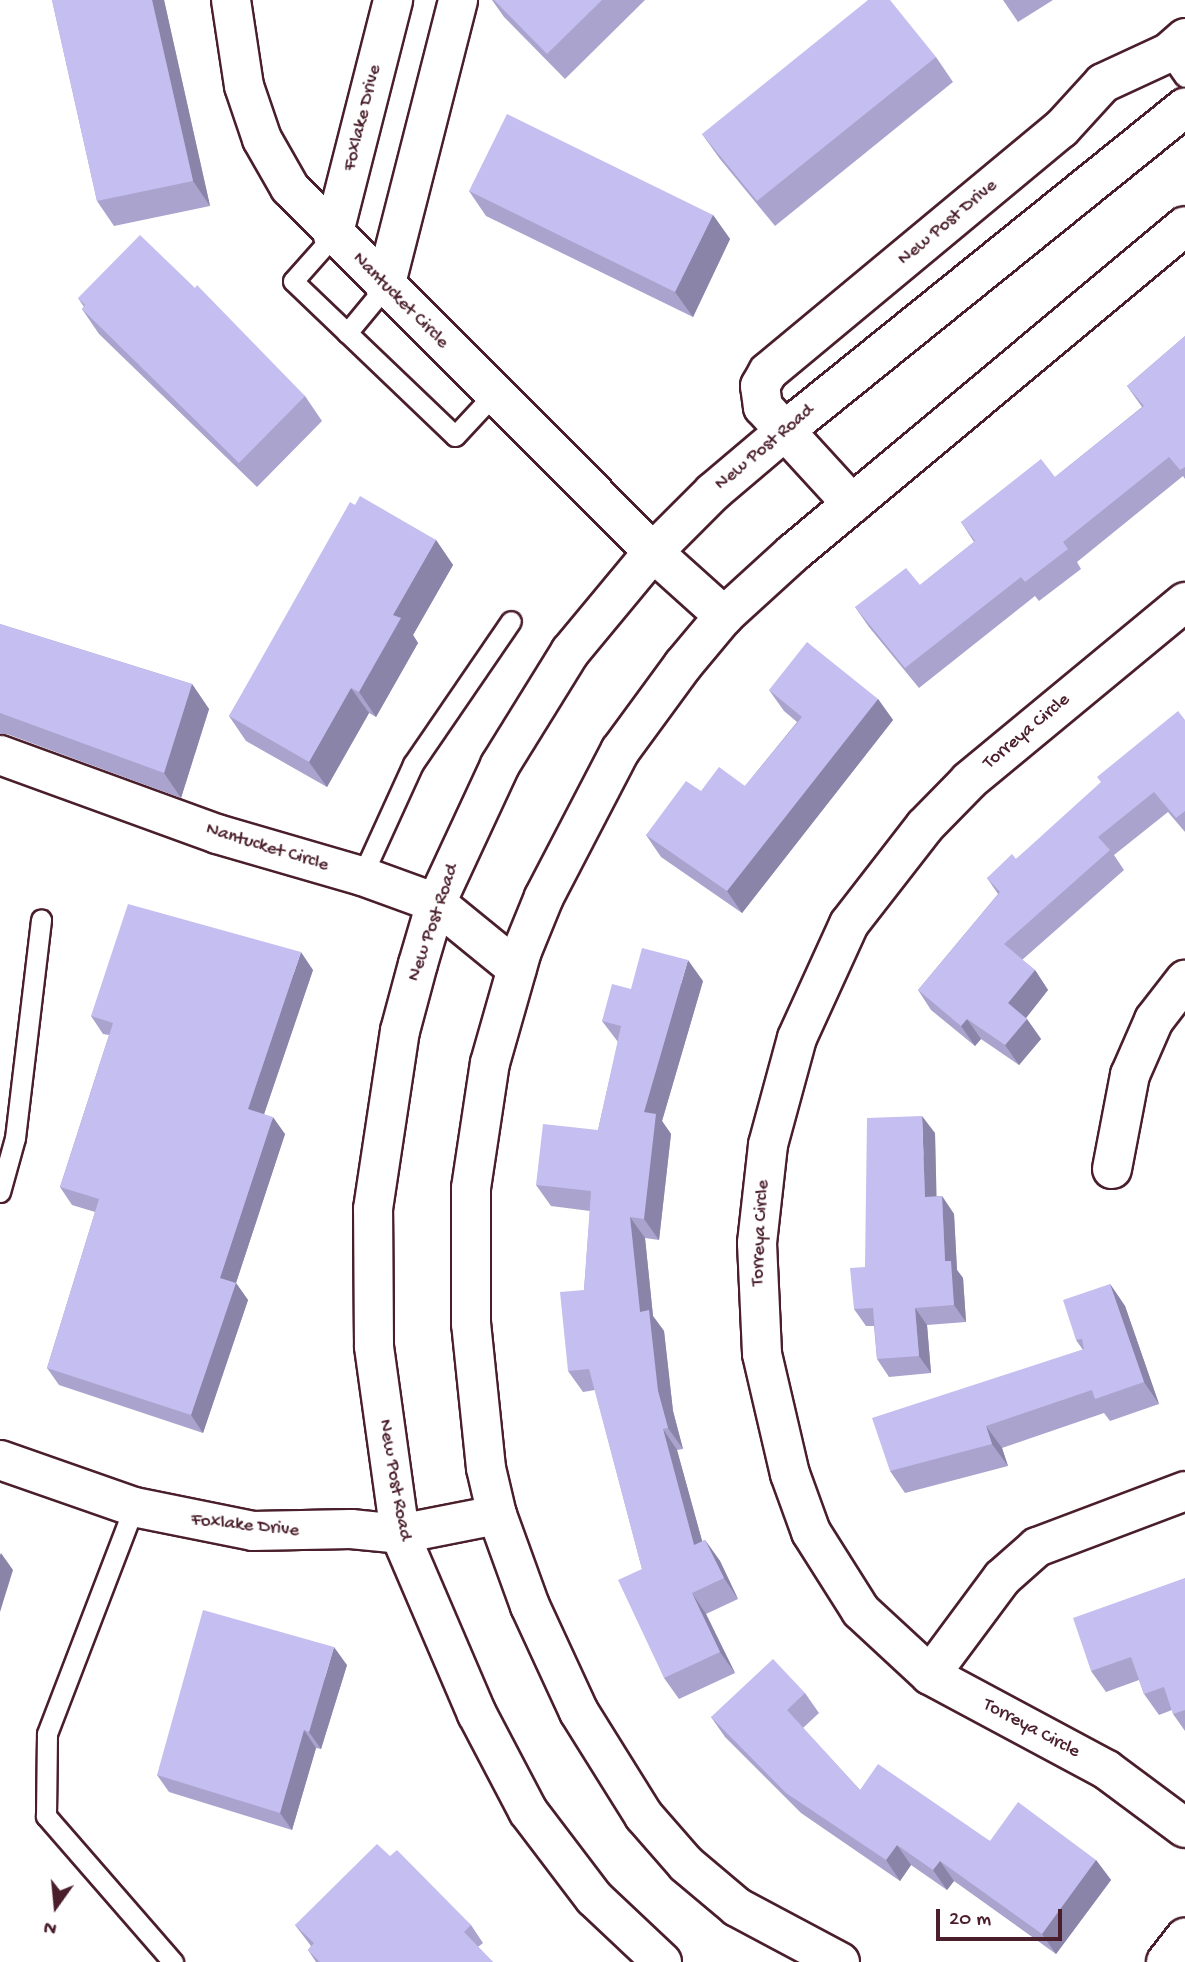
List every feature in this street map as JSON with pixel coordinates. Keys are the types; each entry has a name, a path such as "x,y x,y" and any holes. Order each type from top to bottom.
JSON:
{"street":[{"name":"Nantucket Circle","path":"231,0 244,86 262,139 289,188 333,236 653,552 724,616"},
{"name":"Foxlake Drive","path":"333,236 393,0"},
{"path":"385,287 458,0"},
{"name":"New Post Drive","path":"783,433 760,396 768,372 1060,129 1103,83 1179,56"},
{"name":"New Post Road","path":"662,1962 594,1898 528,1811 477,1714 400,1534 374,1346 373,1209 400,1031 436,903 471,821 535,705 592,624 653,552 783,433 1185,107"},
{"path":"840,1962 737,1907 686,1864 644,1816 579,1712 530,1606 497,1515 477,1396 469,1251 479,1125 490,1063 517,969 544,897 607,774 650,706 724,616 852,504 1185,226"},
{"path":"783,433 852,504"},
{"name":"Torreya Circle","path":"1185,602 969,781 886,874 849,924 820,979 797,1038 768,1145 759,1218 757,1292 765,1366 790,1474 811,1532 834,1573 894,1646 930,1675 1107,1770 1185,1828"},
{"name":"Nantucket Circle","path":"0,755 217,834 362,876 436,903 517,969"},
{"path":"1112,1169 1130,1075 1154,1020 1185,980"},
{"name":"Foxlake Drive","path":"0,1460 134,1507 253,1531 351,1529 400,1534 497,1515"},
{"path":"930,1675 1002,1578 1037,1547 1185,1491"},
{"path":"1166,1962 1185,1938"}],"lane":[{"path":"333,236 293,281 455,436 494,394"},
{"path":"347,333 385,287"},
{"path":"362,876 413,764 511,621"},
{"path":"0,1192 15,1138 41,920"},
{"path":"134,1507 47,1734 46,1816 173,1962"}],"building":[{"path":"52,0 152,0 193,181 97,201"},
{"path":"494,0 602,0 547,54"},
{"path":"868,0 890,0 936,57 757,201 702,134"},
{"path":"507,114 713,215 675,292 469,191"},
{"path":"140,235 195,288 197,285 305,396 239,463 82,309 85,305 78,298"},
{"path":"1185,336 1185,467 1180,470 1169,457 1063,542 1068,549 1025,582 1021,577 905,668 855,607 906,568 920,585 975,541 961,522 1041,459 1055,477 1144,406 1127,386"},
{"path":"360,496 436,540 393,615 401,618 359,692 351,688 309,762 229,716 350,502 355,505"},
{"path":"0,624 192,684 164,773 0,713"},
{"path":"807,642 878,699 727,891 646,835 686,781 701,791 719,767 745,786 802,717 769,690"},
{"path":"1178,711 1185,720 1185,811 1176,818 1154,792 1098,837 1110,850 1004,944 1035,970 1008,1003 1027,1019 1005,1045 967,1019 961,1026 918,990 1000,892 987,878 1012,854 1016,859 1101,782 1097,777"},
{"path":"128,904 301,952 248,1109 273,1117 220,1278 236,1283 191,1415 47,1368 99,1199 60,1187 113,1023 91,1016"},
{"path":"642,948 688,960 644,1112 656,1114 644,1219 630,1217 640,1312 649,1310 658,1391 668,1428 663,1429 694,1545 705,1540 724,1578 692,1593 720,1652 664,1678 618,1580 642,1569 589,1369 568,1371 560,1292 584,1290 591,1191 536,1185 543,1124 598,1130 621,1026 602,1021 612,984 631,989"},
{"path":"922,1116 925,1197 942,1196 945,1261 951,1261 954,1305 915,1308 919,1356 877,1359 873,1308 854,1309 850,1268 865,1267 867,1118"},
{"path":"1110,1284 1144,1382 1095,1399 1092,1390 986,1426 992,1444 890,1471 872,1418 1084,1349 1082,1339 1076,1340 1063,1300"},
{"path":"1185,1578 1185,1710 1173,1714 1164,1687 1144,1694 1131,1657 1091,1671 1073,1618"},
{"path":"203,1610 334,1647 309,1732 304,1730 280,1813 157,1775"},
{"path":"773,1659 805,1693 787,1710 860,1790 878,1764 990,1841 1018,1802 1096,1860 1042,1934 940,1861 933,1870 897,1845 886,1860 786,1793 711,1717"},
{"path":"377,1844 390,1856 397,1850 471,1925 464,1932 493,1962 320,1962 308,1950 314,1943 295,1925"}]}
